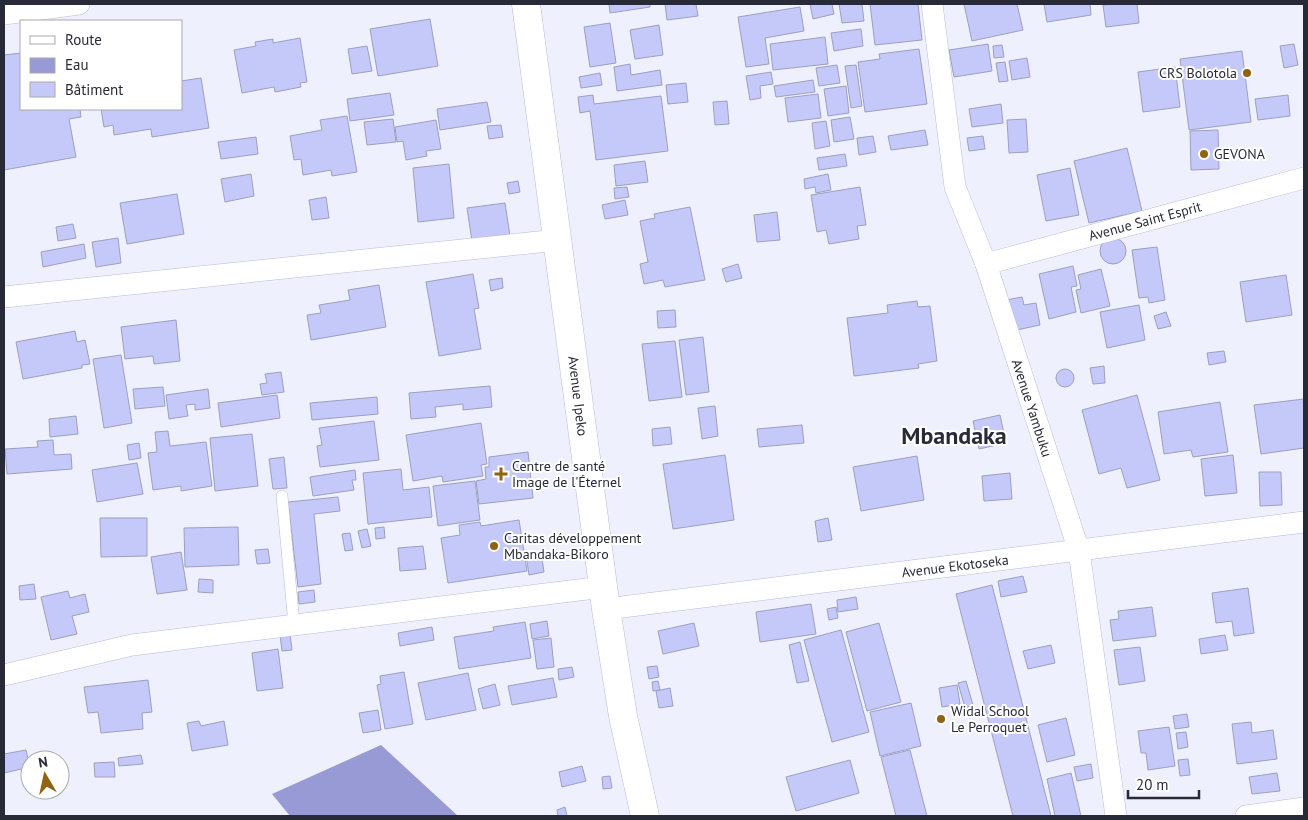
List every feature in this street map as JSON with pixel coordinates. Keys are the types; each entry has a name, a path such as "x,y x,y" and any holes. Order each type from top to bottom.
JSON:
{"street":[{"path":"4,14 79,4"},
{"name":"Avenue Ipeko","path":"526,4 605,598 623,716 644,816"},
{"name":"Avenue Yambuku","path":"932,4 955,187 986,264 1079,551 1116,816"},
{"name":"Avenue Saint Esprit","path":"986,264 1304,178"},
{"path":"4,297 558,240"},
{"name":"Avenue Ekotoseka","path":"4,674 132,645 294,624 605,598 1079,551 1304,522"},
{"path":"1246,816 1304,808"}],"lane":[{"path":"282,496 294,624"}],"water":[{"path":"381,745 458,816 290,816 272,794"}],"building":[{"path":"609,4 650,4 650,7 610,13"},
{"path":"665,4 696,4 698,16 667,20"},
{"path":"810,4 832,4 834,14 813,19"},
{"path":"839,4 862,4 864,21 842,23"},
{"path":"870,4 918,4 922,40 875,45"},
{"path":"964,4 1017,4 1023,30 972,41"},
{"path":"1044,4 1090,4 1091,15 1047,22"},
{"path":"1137,4 1139,23 1106,27 1103,5"},
{"path":"800,7 804,31 765,38 769,64 746,67 738,17"},
{"path":"430,19 438,66 378,76 370,29"},
{"path":"610,23 616,63 590,67 584,27"},
{"path":"659,25 663,55 635,59 630,30"},
{"path":"861,29 863,46 834,51 831,33"},
{"path":"825,37 828,64 773,70 770,44"},
{"path":"300,38 307,82 300,83 301,87 275,92 274,87 242,93 234,50 256,46 255,42 273,39 273,43"},
{"path":"988,44 992,71 954,77 949,50"},
{"path":"1294,44 1298,65 1284,68 1280,46"},
{"path":"1002,45 1004,57 994,58 993,46"},
{"path":"367,46 372,71 352,74 348,49"},
{"path":"919,49 927,104 865,112 858,62 880,59 879,54"},
{"path":"1242,51 1251,122 1189,130 1180,59"},
{"path":"20,53 20,110 80,110 81,117 69,119 76,157 4,170 4,55"},
{"path":"1027,58 1030,77 1012,80 1009,61"},
{"path":"1005,62 1008,81 999,82 996,63"},
{"path":"630,64 631,75 660,70 662,85 617,91 614,67"},
{"path":"837,65 840,83 819,86 816,68"},
{"path":"856,65 862,106 851,108 845,66"},
{"path":"1175,67 1180,107 1143,112 1138,72"},
{"path":"771,72 773,84 760,86 761,98 750,100 746,76"},
{"path":"600,73 602,85 581,88 579,77"},
{"path":"201,78 209,128 152,137 151,129 114,135 113,125 104,127 101,110 182,110 182,81"},
{"path":"813,80 815,92 776,97 774,86"},
{"path":"686,83 688,102 668,104 666,85"},
{"path":"846,86 849,113 828,116 824,89"},
{"path":"390,93 394,115 350,121 347,99"},
{"path":"818,94 821,118 788,122 785,98"},
{"path":"593,95 594,104 661,96 668,151 596,160 590,111 580,113 578,97"},
{"path":"1288,95 1290,116 1258,120 1255,99"},
{"path":"727,101 729,124 715,125 713,102"},
{"path":"487,102 491,122 440,130 437,109"},
{"path":"1001,104 1003,123 972,127 969,109"},
{"path":"347,116 357,172 332,176 331,170 303,175 301,159 294,160 290,136 322,130 320,120"},
{"path":"850,117 854,139 834,142 831,120"},
{"path":"393,119 396,142 367,145 364,122"},
{"path":"1026,119 1028,152 1009,153 1007,120"},
{"path":"436,120 441,149 426,151 427,156 406,160 403,141 397,142 395,127"},
{"path":"826,121 830,146 815,149 812,123"},
{"path":"501,125 503,137 489,139 487,126"},
{"path":"925,130 928,145 891,150 888,136"},
{"path":"1218,130 1219,169 1191,170 1190,131"},
{"path":"873,136 876,152 859,155 857,138"},
{"path":"983,136 985,149 969,151 967,138"},
{"path":"256,137 258,154 221,159 218,142"},
{"path":"1127,148 1142,211 1089,223 1074,161"},
{"path":"845,154 847,166 819,170 817,158"},
{"path":"645,161 648,182 616,186 614,165"},
{"path":"449,164 454,218 418,222 413,168"},
{"path":"1070,168 1079,215 1046,221 1037,175"},
{"path":"251,174 254,196 225,202 221,179"},
{"path":"828,174 831,190 816,193 815,187 805,189 804,179"},
{"path":"518,181 520,192 509,194 507,183"},
{"path":"627,187 629,197 615,199 614,188"},
{"path":"860,187 866,225 857,226 859,239 829,244 826,230 817,232 811,195"},
{"path":"177,194 184,234 127,244 120,203"},
{"path":"326,197 329,218 312,220 309,200"},
{"path":"625,200 628,215 605,219 602,205"},
{"path":"505,203 510,236 472,241 467,208"},
{"path":"690,207 705,280 665,287 663,280 644,284 640,264 648,262 640,221 655,218 654,214"},
{"path":"777,212 780,240 757,242 754,215"},
{"path":"73,224 76,238 58,241 56,227"},
{"path":"118,238 121,263 96,267 92,242"},
{"path":"1113,238 1122,242 1126,251 1122,260 1113,264 1104,260 1100,251 1104,242"},
{"path":"84,244 86,258 43,267 41,252"},
{"path":"1157,247 1165,300 1149,303 1148,297 1139,298 1132,250"},
{"path":"738,264 742,278 726,282 722,269"},
{"path":"1073,266 1077,286 1071,287 1076,312 1049,319 1039,274"},
{"path":"1101,269 1110,306 1081,313 1076,290 1081,289 1078,275"},
{"path":"473,274 479,308 474,309 481,349 439,356 426,282"},
{"path":"1286,275 1292,315 1246,322 1240,282"},
{"path":"502,278 503,288 491,291 489,280"},
{"path":"379,285 386,327 311,340 307,315 321,313 319,305 350,300 348,290"},
{"path":"1022,297 1024,305 1036,303 1040,325 1012,331 1006,300"},
{"path":"917,301 918,307 930,306 937,361 918,364 919,368 854,376 847,318 888,313 887,305"},
{"path":"1139,305 1145,340 1107,348 1100,312"},
{"path":"675,310 676,327 658,328 657,311"},
{"path":"1166,312 1171,326 1158,329 1154,316"},
{"path":"176,320 180,361 154,364 153,356 125,359 121,327"},
{"path":"75,331 77,342 85,340 90,364 82,365 82,368 23,379 16,342"},
{"path":"703,337 709,392 686,395 679,340"},
{"path":"675,341 682,397 649,401 642,344"},
{"path":"1224,351 1226,362 1209,365 1207,353"},
{"path":"121,355 132,423 104,428 93,359"},
{"path":"1104,366 1105,383 1093,384 1090,368"},
{"path":"1061,369 1069,369 1074,374 1072,385 1061,387 1056,382 1056,374"},
{"path":"281,372 284,392 262,395 260,384 267,383 265,374"},
{"path":"490,386 492,407 463,410 463,404 435,407 436,417 411,419 409,393"},
{"path":"163,387 165,406 135,409 133,389"},
{"path":"208,389 210,408 195,410 195,404 186,405 188,416 169,419 166,395"},
{"path":"277,395 280,418 221,427 218,403"},
{"path":"1137,395 1160,480 1127,488 1121,468 1099,474 1082,410"},
{"path":"377,397 378,414 312,420 310,403"},
{"path":"1304,399 1304,448 1261,454 1254,405"},
{"path":"1220,402 1228,452 1193,457 1191,450 1164,454 1158,412"},
{"path":"715,406 718,436 702,439 698,408"},
{"path":"1000,415 1006,443 979,449 973,421"},
{"path":"76,416 78,434 50,437 49,419"},
{"path":"374,421 379,460 320,467 317,446 322,445 319,428"},
{"path":"481,423 487,464 481,465 483,476 443,482 442,476 413,481 406,435"},
{"path":"802,425 804,443 759,447 757,429"},
{"path":"670,427 672,444 653,446 652,429"},
{"path":"168,431 170,446 206,442 212,486 181,491 181,486 153,490 148,453 157,452 155,432"},
{"path":"252,434 258,486 215,491 210,438"},
{"path":"53,440 54,455 71,454 72,469 7,474 5,449 38,447 37,441"},
{"path":"139,443 141,458 129,460 127,445"},
{"path":"528,452 533,498 479,504 476,481 486,479 485,467 489,467 489,457"},
{"path":"725,455 734,520 673,529 663,464"},
{"path":"1233,455 1237,493 1205,496 1201,459"},
{"path":"917,456 924,500 861,511 853,467"},
{"path":"284,457 287,488 273,489 269,459"},
{"path":"137,463 143,494 97,502 92,470"},
{"path":"401,469 403,490 429,487 432,517 368,524 363,473"},
{"path":"355,470 356,480 352,480 354,490 313,496 310,477"},
{"path":"1259,472 1281,472 1282,505 1260,506"},
{"path":"1010,473 1012,499 984,501 982,476"},
{"path":"475,481 480,520 438,526 433,486"},
{"path":"338,497 340,511 314,514 321,584 298,587 288,502"},
{"path":"100,518 147,518 147,556 101,557"},
{"path":"828,518 832,540 818,542 815,521"},
{"path":"519,520 527,571 448,583 441,538 460,535 459,525 480,522 481,526"},
{"path":"238,527 239,565 185,567 184,528"},
{"path":"384,527 385,538 376,539 375,528"},
{"path":"367,529 371,546 362,548 358,531"},
{"path":"350,533 353,550 345,551 342,534"},
{"path":"423,546 426,569 400,571 398,548"},
{"path":"268,549 270,563 257,564 255,550"},
{"path":"181,552 187,590 157,594 151,557"},
{"path":"541,552 544,572 529,575 526,554"},
{"path":"1023,576 1027,592 1001,597 998,581"},
{"path":"199,579 213,580 213,593 198,592"},
{"path":"34,584 36,599 20,600 19,586"},
{"path":"992,585 1051,816 1013,816 956,594"},
{"path":"1248,588 1254,633 1234,636 1232,621 1216,623 1212,593"},
{"path":"314,590 315,602 299,604 298,592"},
{"path":"68,591 70,598 85,594 89,612 72,616 77,634 51,640 41,597"},
{"path":"856,597 858,609 838,612 837,600"},
{"path":"811,604 816,634 760,642 756,612"},
{"path":"836,607 838,618 829,620 827,609"},
{"path":"1152,607 1156,636 1113,641 1110,620 1119,619 1118,611"},
{"path":"547,621 549,636 532,639 530,624"},
{"path":"525,622 531,658 459,669 454,637 494,631 493,627"},
{"path":"694,623 699,646 663,654 658,631"},
{"path":"879,623 901,702 867,711 846,632"},
{"path":"432,627 434,640 400,646 398,633"},
{"path":"841,630 869,732 832,742 804,640"},
{"path":"290,634 292,650 282,651 280,635"},
{"path":"1225,635 1228,650 1201,654 1199,639"},
{"path":"551,638 554,667 537,669 533,640"},
{"path":"800,642 809,681 797,683 789,645"},
{"path":"1051,645 1055,663 1028,669 1023,651"},
{"path":"1140,647 1145,681 1119,685 1114,650"},
{"path":"278,649 283,688 257,691 252,653"},
{"path":"657,666 659,677 649,679 647,667"},
{"path":"572,667 574,677 559,680 558,669"},
{"path":"404,672 413,724 385,729 377,685 381,684 380,676"},
{"path":"468,673 476,710 426,720 418,683"},
{"path":"553,678 557,697 512,705 508,686"},
{"path":"148,680 152,712 142,713 143,729 101,733 98,712 88,713 84,687"},
{"path":"658,681 660,690 653,691 652,682"},
{"path":"966,681 973,705 965,708 958,683"},
{"path":"495,684 500,705 483,709 478,689"},
{"path":"957,685 960,704 942,707 939,688"},
{"path":"670,688 673,706 659,708 656,691"},
{"path":"911,703 921,746 880,756 870,712"},
{"path":"378,710 381,730 363,733 359,713"},
{"path":"1187,714 1189,727 1175,729 1173,716"},
{"path":"1066,718 1075,755 1047,762 1038,725"},
{"path":"199,721 201,726 224,721 228,745 192,751 187,723"},
{"path":"1251,722 1252,733 1273,730 1277,759 1237,764 1232,724"},
{"path":"1169,727 1175,766 1148,770 1146,753 1141,753 1138,731"},
{"path":"1186,732 1188,747 1178,749 1176,733"},
{"path":"910,750 927,816 896,816 881,757"},
{"path":"20,751 20,769 4,773 4,754"},
{"path":"141,755 143,764 119,766 118,758"},
{"path":"1188,759 1190,775 1180,776 1178,760"},
{"path":"850,760 859,793 796,811 786,777"},
{"path":"114,762 115,777 95,777 94,763"},
{"path":"1091,764 1093,778 1077,781 1074,767"},
{"path":"582,766 586,781 562,787 559,772"},
{"path":"1071,773 1081,816 1055,816 1047,779"},
{"path":"1277,773 1280,791 1252,794 1249,777"},
{"path":"610,776 612,788 603,789 602,777"},
{"path":"565,807 567,816 558,816 557,810"}],"place":[{"name":"CRS Bolotola","path":"1247,73"},
{"name":"GEVONA","path":"1204,154"},
{"name":"Centre de santé Image de l'Éternel","path":"501,474"},
{"name":"Caritas développement Mbandaka-Bikoro","path":"494,546"},
{"name":"Widal School Le Perroquet","path":"941,719"}],"district":[{"name":"Mbandaka","path":"954,435"}]}
